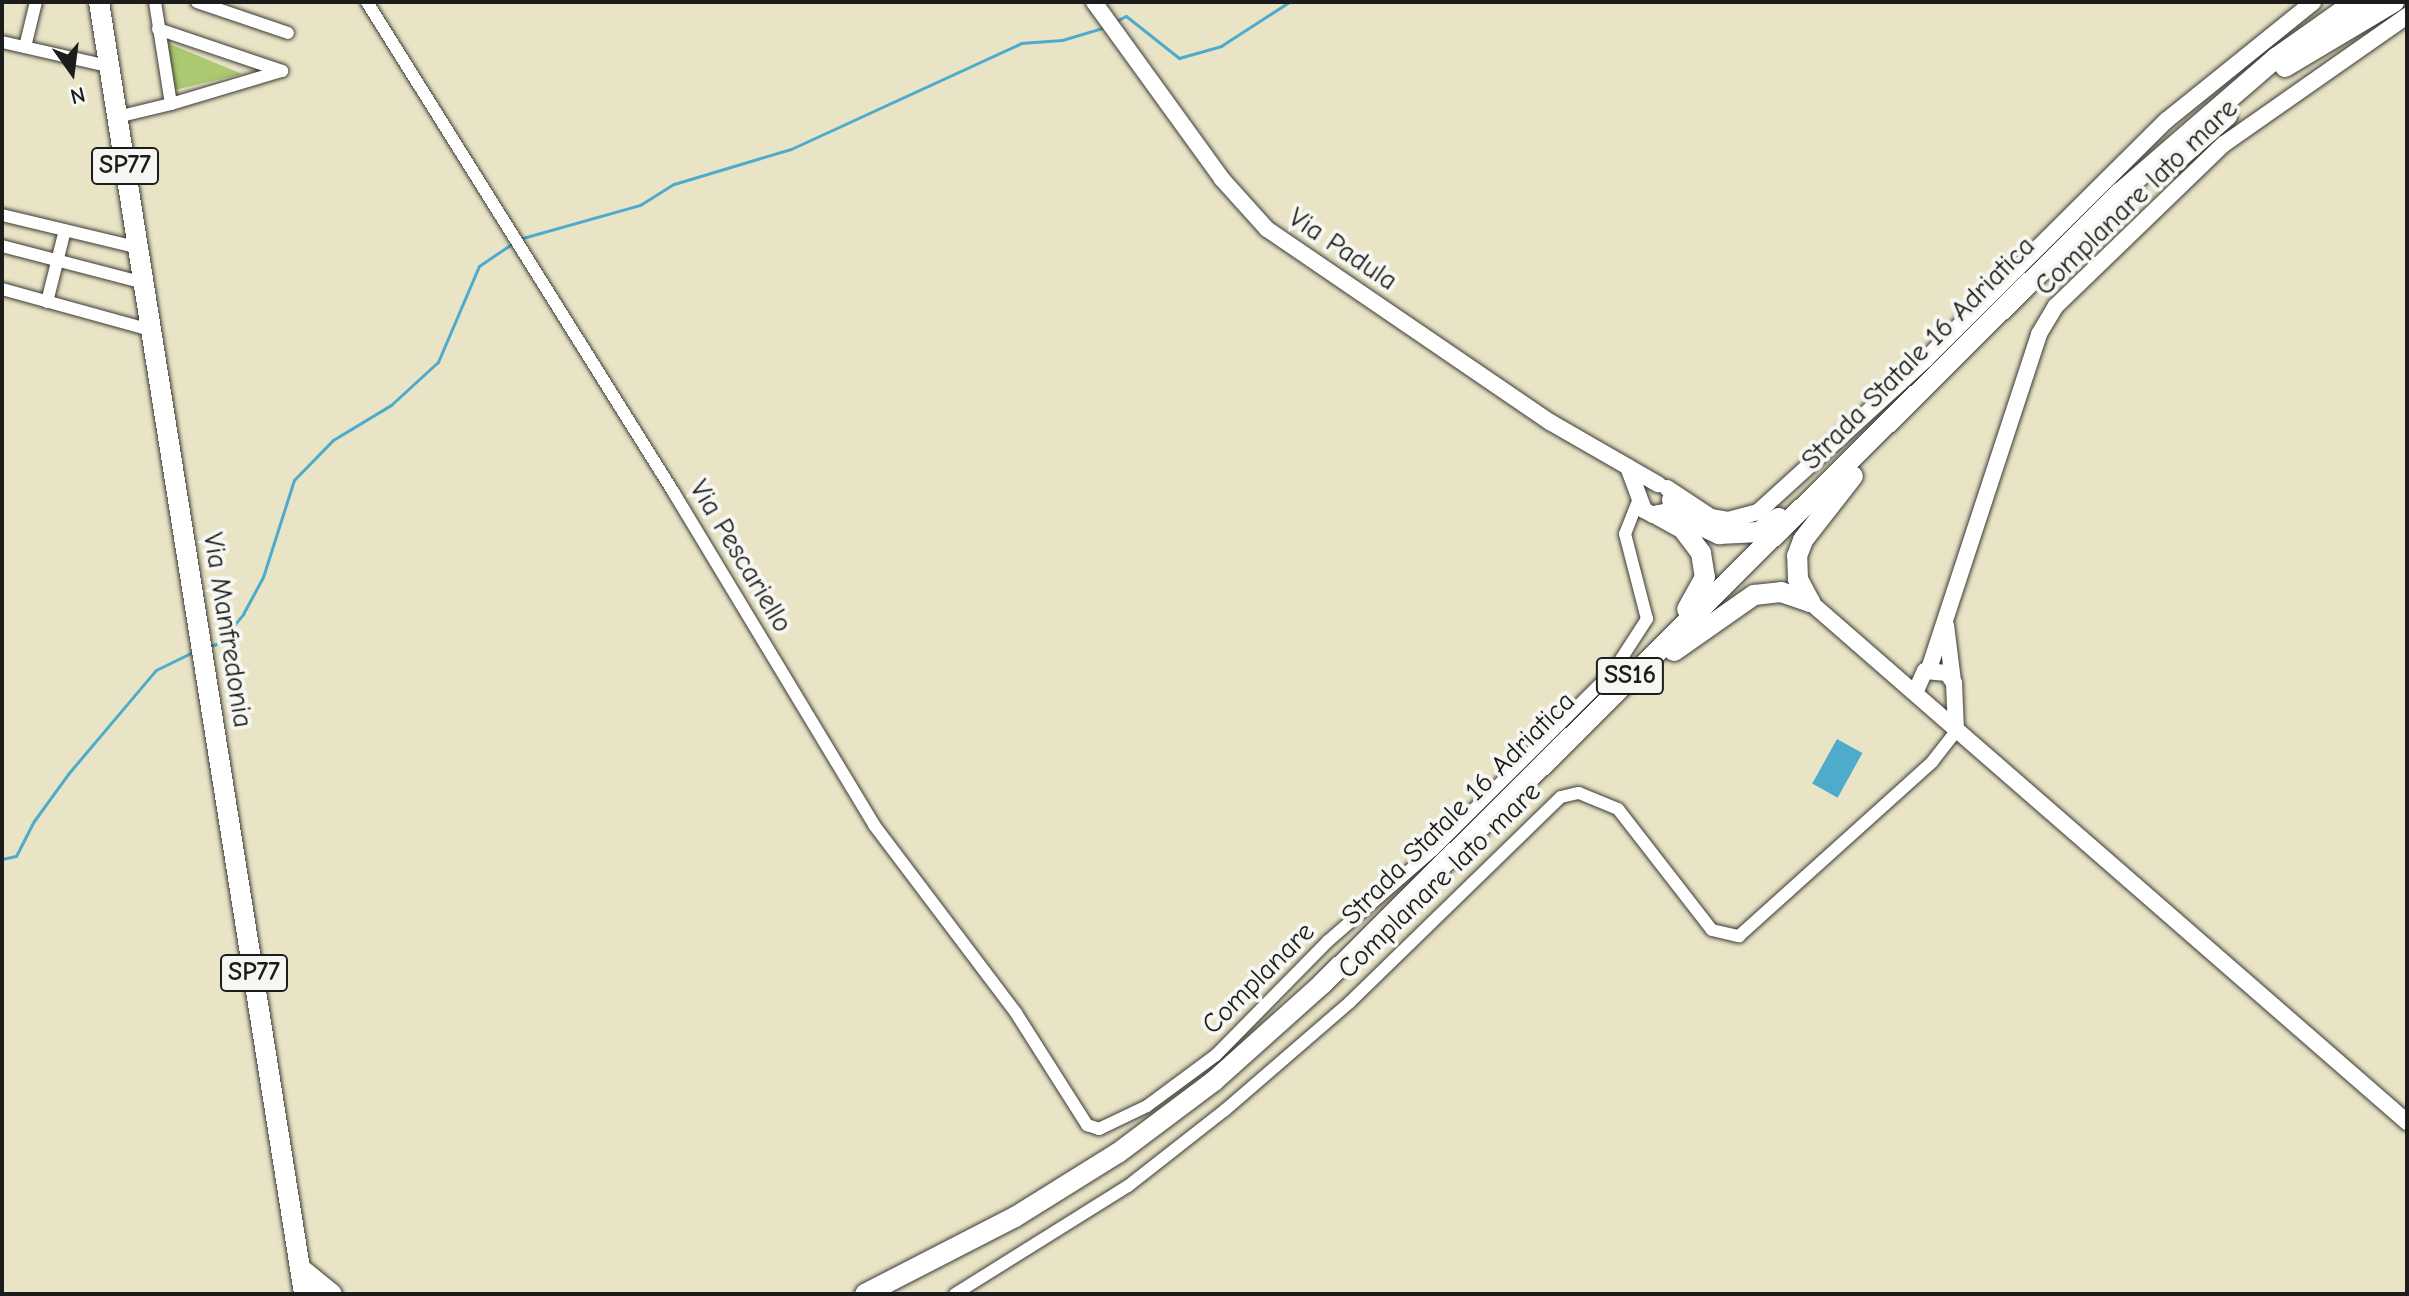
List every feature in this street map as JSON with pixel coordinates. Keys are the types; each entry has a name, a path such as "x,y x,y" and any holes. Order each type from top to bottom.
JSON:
{"main road":[{"name":"Via Manfredonia","path":"99,2 300,1268"},
{"name":"Strada Statale 16 Adriatica","path":"865,1294 1015,1217 1118,1153 1214,1081 1322,984 1670,646 2186,133 2355,2"},
{"name":"Strada Statale 16 Adriatica","path":"1848,471 2130,202 2285,67 2378,2"},
{"path":"2285,67 2394,2"},
{"path":"1667,501 1693,522 1719,534 1741,536 1773,523 1805,491 1848,471"},
{"path":"1810,602 1798,579 1797,556 1803,540 1848,471"},
{"path":"1667,501 1704,564 1705,577 1670,646"},
{"path":"1670,646 1754,595 1781,592 1810,602"},
{"name":"Strada Statale 16 Adriatica","path":"898,1294 1111,1172 1221,1090 1330,993 1670,646"},
{"path":"300,1268 331,1294"},
{"name":"SP77","path":"300,1268 304,1294"},
{"path":"325,1294 331,1294"}],"street":[{"path":"25,47 36,2"},
{"path":"155,2 171,104"},
{"name":"Via Pescariello","path":"367,2 521,253 674,493 874,825 1016,1013 1087,1125"},
{"name":"Via Padula","path":"1094,2 1222,179 1267,229 1550,422 1628,467 1667,501 1711,517 1743,518 1794,484 2167,120 2313,2"},
{"path":"204,3 288,33"},
{"name":"Complanare lato mare","path":"1921,686 2039,334 2056,306 2224,144 2407,16"},
{"path":"117,117 282,71 158,29"},
{"path":"2,42 108,66"},
{"path":"2,215 139,248"},
{"path":"47,302 65,230"},
{"path":"2,246 144,283"},
{"path":"2,289 151,330"},
{"path":"1628,467 1641,495 1644,510 1667,501"},
{"path":"1641,495 1667,501"},
{"path":"1625,534 1641,495"},
{"path":"1625,534 1667,501"},
{"name":"Complanare","path":"1087,1125 1099,1129 1114,1126 1216,1055 1318,950 1433,850 1614,670 1647,619 1625,534"},
{"path":"1810,602 1895,675 1921,686 1942,706 1952,690 1947,673 1921,686"},
{"name":"Complanare lato mare","path":"955,1294 1128,1186 1225,1110 1350,1002 1561,797 1579,793 1618,809 1712,930 1739,936 1753,929 1932,762 1956,731 1945,621"},
{"path":"1921,686 1956,731 2167,908 2407,1122"}],"green space":[{"path":"165,42 242,74 175,90"}],"water":[{"path":"1837,739 1862,753 1838,798 1812,784"}],"waterway":[{"path":"1116,21 1126,16 1179,58 1221,46 1289,2"},
{"path":"519,239 640,205 674,184 791,149 1021,43 1062,40 1106,27"},
{"path":"210,646 219,643 243,614 263,577 294,480 333,440 391,405 438,362 479,266 513,243"},
{"path":"2,859 16,856 34,821 68,774 156,670 195,651"}]}
